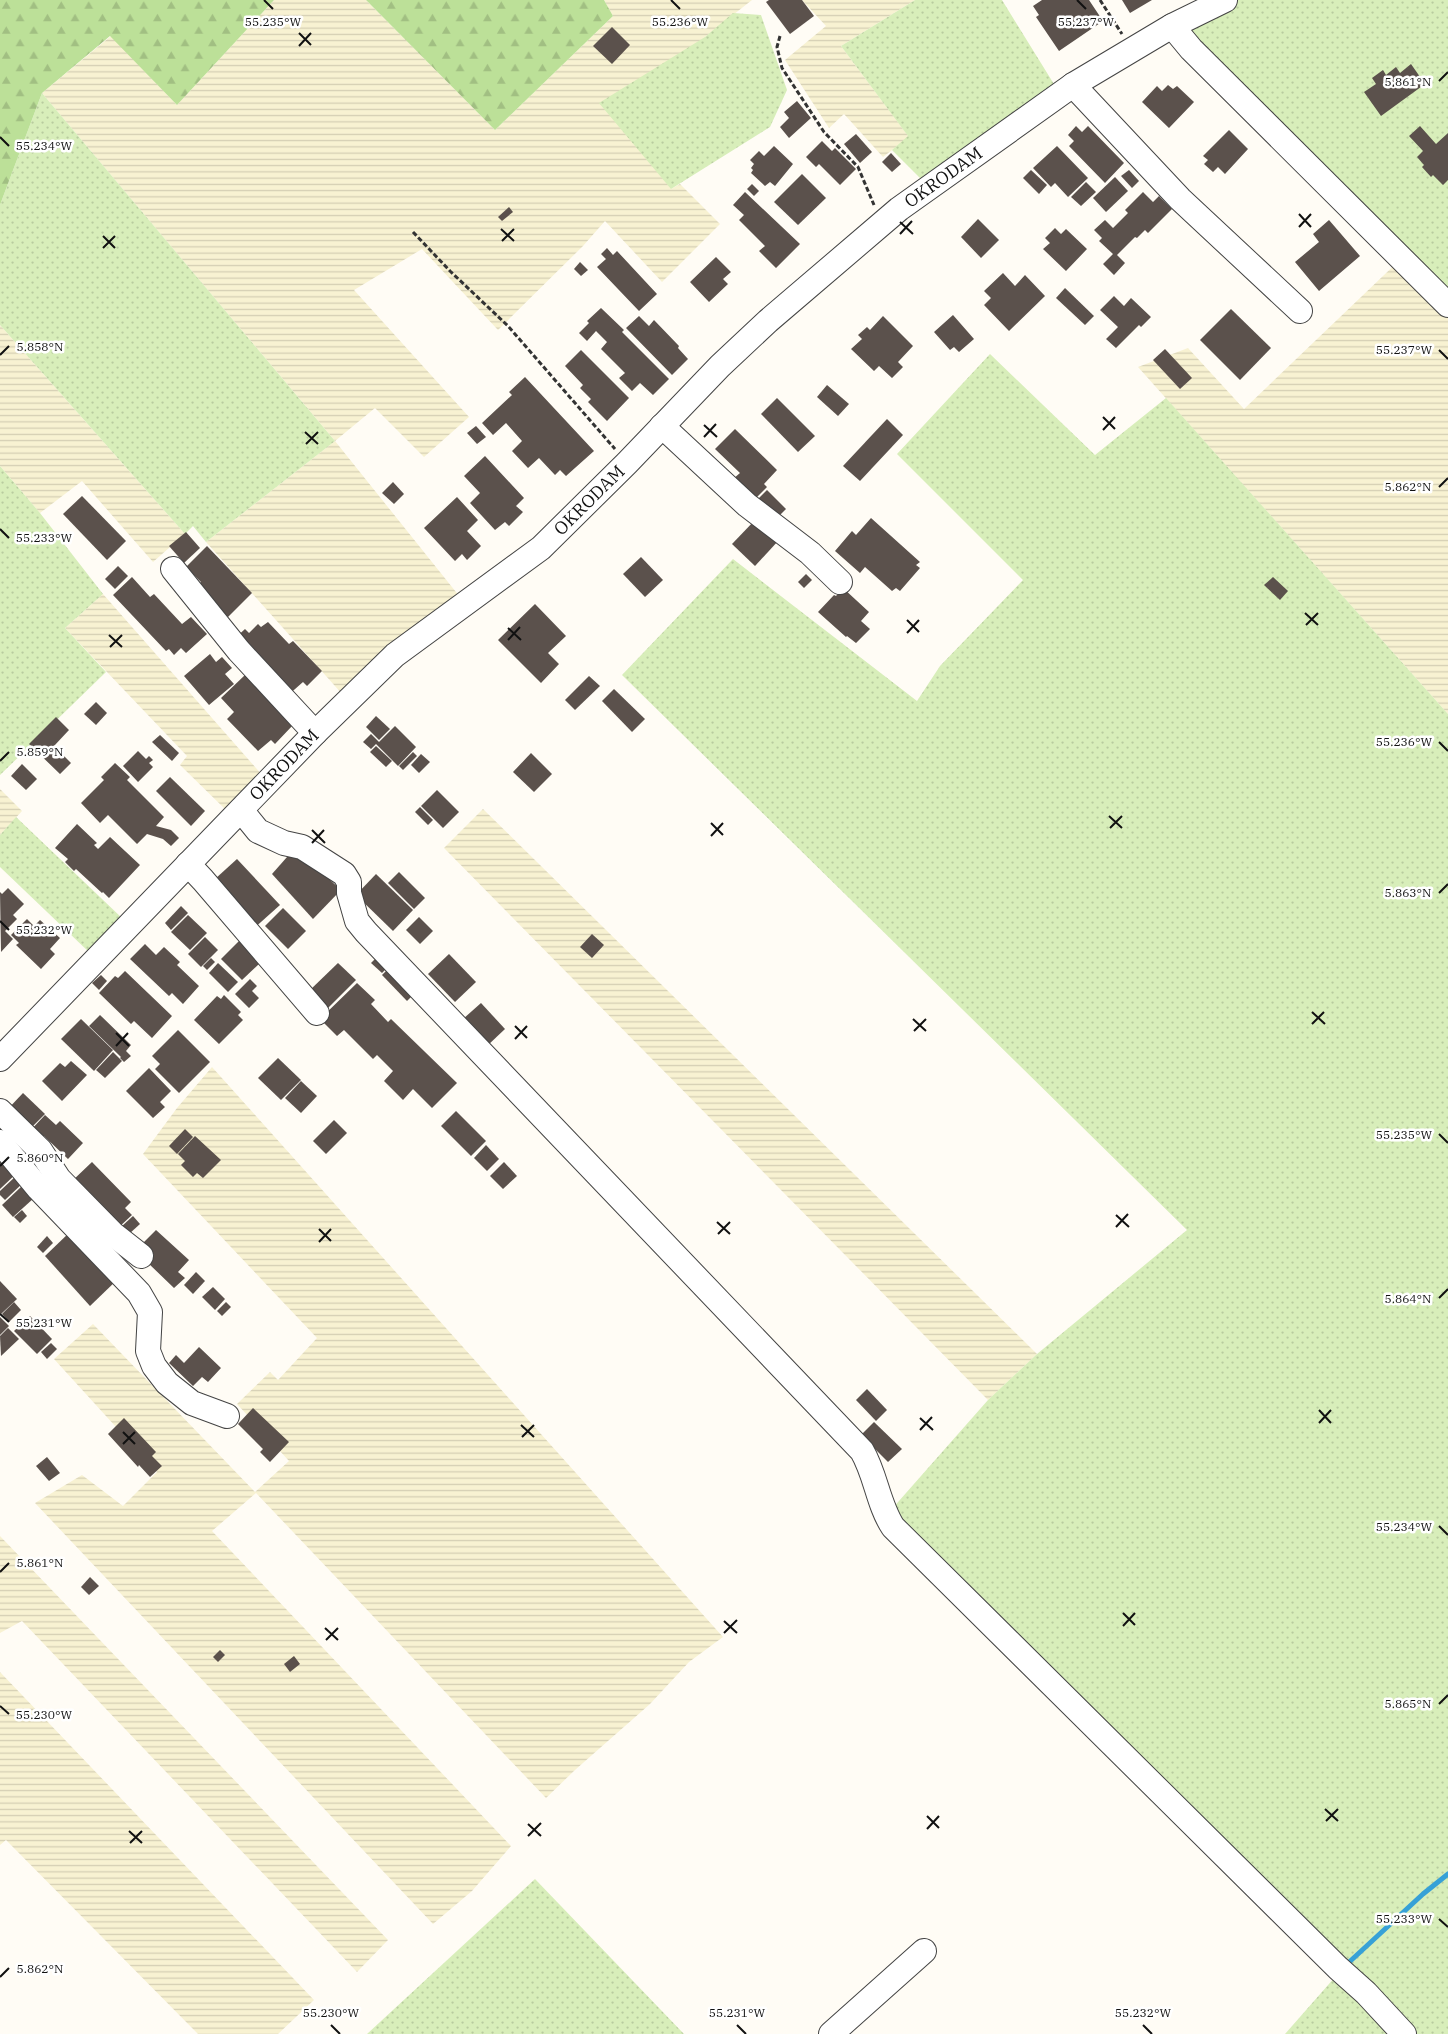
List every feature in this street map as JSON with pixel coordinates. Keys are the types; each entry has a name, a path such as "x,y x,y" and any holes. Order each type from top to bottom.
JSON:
{"street":[{"name":"OKRODAM","path":"0,1059 188,864 395,654 542,548 720,366 768,321 882,224 937,182 1074,85 1172,26 1225,0"},
{"path":"1172,26 1190,49 1448,305"},
{"path":"1074,85 1180,199 1300,311"},
{"path":"662,426 747,505 810,553 840,582"},
{"path":"173,569 239,651 316,733"},
{"path":"241,810 258,831 284,843 302,847 344,874 349,882 349,893 357,921 366,932 862,1451 869,1463 886,1516 894,1527 1338,1968 1366,1993 1404,2034"},
{"path":"188,864 204,880 317,1013"},
{"path":"0,1111 40,1150 66,1186 113,1234 141,1256"},
{"path":"0,1142 39,1189 139,1293 150,1312 148,1351 154,1366 167,1383 192,1403 227,1416"},
{"path":"831,2034 924,1951"}],"path":[{"path":"1100,0 1132,50"},
{"path":"780,36 777,47 782,68 824,132 858,167 882,224"},
{"path":"413,232 450,271 508,326 627,463"}],"shaded area":[{"path":"274,0 366,0 495,130 613,16 604,0 752,0 705,37 671,189 680,184 720,224 662,282 605,221 583,246 498,330 422,249 354,290 469,417 424,457 375,408 335,441 42,93 111,36 177,105"},
{"path":"802,0 915,0 841,46 909,137 883,157 844,114 829,128 785,60 826,26"},
{"path":"1406,254 1448,296 1448,714 1138,367 1188,348 1244,409"},
{"path":"0,325 185,534 153,562 82,481 40,513 0,466"},
{"path":"335,441 460,597 343,695 206,542"},
{"path":"103,594 263,776 227,811 180,765 187,756 65,628"},
{"path":"0,789 22,811 0,835"},
{"path":"483,809 1037,1354 988,1400 444,848"},
{"path":"212,1067 723,1637 689,1662 650,1704 546,1798 256,1493 212,1531 511,1846 472,1891 433,1924 35,1503 82,1475 123,1506 157,1472 54,1359 93,1324 255,1492 289,1461 237,1404 270,1372 278,1380 317,1338 143,1154 177,1108"},
{"path":"0,1536 388,1940 357,1972 22,1621 0,1633"},
{"path":"0,1672 314,2000 278,2034 198,2034 6,1840 0,1845"}],"green space":[{"path":"0,0 274,0 177,105 110,36 42,93 0,205"},
{"path":"366,0 604,0 613,16 495,130"},
{"path":"915,0 1002,0 1057,89 924,182 892,150 908,136 841,46"},
{"path":"1237,0 1448,0 1448,296 1183,27"},
{"path":"733,13 761,15 787,90 770,127 671,189 599,103 705,37"},
{"path":"42,93 335,441 206,542 193,526 185,534 0,325 0,205"},
{"path":"990,354 1095,455 1166,398 1448,714 1448,2034 1285,2034 1343,1968 891,1510 988,1400 1037,1354 1187,1230 622,675 733,559 917,701 940,666 1023,580 897,454"},
{"path":"0,466 40,513 103,594 65,628 106,672 0,775"},
{"path":"16,817 123,919 91,954 0,867 0,835"},
{"path":"535,1879 684,2034 367,2034"}],"building":[{"path":"769,0 802,0 814,16 790,34 766,2"},
{"path":"1042,0 1089,0 1103,21 1059,51 1036,17 1039,15 1033,6"},
{"path":"1122,0 1152,0 1130,13"},
{"path":"612,27 630,45 612,64 593,46"},
{"path":"1411,64 1425,84 1381,116 1364,92 1376,84 1372,78 1383,70 1386,75 1396,67 1400,73"},
{"path":"1168,85 1173,89 1177,86 1194,102 1169,128 1142,102 1157,86 1162,91"},
{"path":"797,101 811,118 789,138 780,127 789,118 784,112"},
{"path":"1076,126 1082,132 1088,126 1124,163 1105,183 1069,146 1074,141 1068,135"},
{"path":"1420,126 1436,144 1448,133 1448,180 1443,185 1433,175 1431,177 1422,167 1424,165 1417,157 1423,151 1409,136"},
{"path":"1229,130 1248,149 1225,174 1218,167 1213,172 1204,164 1208,160 1203,156"},
{"path":"856,134 872,152 860,163 844,144"},
{"path":"822,141 832,151 835,148 856,169 840,185 819,164 816,167 806,157"},
{"path":"774,146 793,164 775,186 770,182 765,186 751,173 753,170 751,168 754,164 750,160 759,151 764,156"},
{"path":"1057,146 1088,178 1068,197 1055,183 1051,187 1033,168"},
{"path":"891,153 901,164 892,172 882,162"},
{"path":"1031,170 1047,185 1039,194 1023,178"},
{"path":"1129,170 1139,181 1132,188 1121,176"},
{"path":"802,174 826,198 798,225 774,202"},
{"path":"1115,177 1128,191 1106,212 1093,198"},
{"path":"1086,182 1096,192 1081,206 1071,197"},
{"path":"752,184 759,191 754,196 747,189"},
{"path":"745,192 800,244 776,268 759,251 765,246 739,220 744,215 733,205"},
{"path":"1143,192 1153,202 1159,196 1172,209 1148,233 1145,230 1137,238 1135,237 1117,255 1125,263 1114,275 1103,264 1113,254 1099,241 1102,238 1094,230 1105,220 1113,228 1128,213 1125,210"},
{"path":"509,207 513,212 502,221 498,217"},
{"path":"978,219 999,240 981,258 961,237"},
{"path":"1329,220 1360,256 1319,291 1295,262 1319,242 1313,234"},
{"path":"1055,228 1061,234 1066,229 1087,249 1066,271 1043,249 1050,243 1045,238"},
{"path":"607,248 613,255 617,251 657,294 639,311 597,267 606,259 601,254"},
{"path":"716,257 731,272 723,279 728,284 709,302 690,282"},
{"path":"580,262 588,270 581,276 574,269"},
{"path":"1003,273 1015,286 1025,275 1045,296 1009,331 984,305 991,298 984,291"},
{"path":"1065,288 1094,316 1085,325 1056,298"},
{"path":"1114,296 1124,306 1131,298 1151,317 1141,327 1139,325 1116,348 1106,339 1118,327 1100,310"},
{"path":"601,308 669,379 653,395 640,383 632,391 619,378 625,373 601,349 607,342 596,331 587,341 579,333 589,323 587,321"},
{"path":"1231,309 1271,348 1240,380 1200,340"},
{"path":"953,315 974,339 959,352 954,347 950,350 934,332"},
{"path":"639,316 649,326 654,320 679,346 678,348 688,359 672,375 626,328"},
{"path":"883,316 913,346 898,362 903,367 892,378 879,366 874,371 851,349 862,339 858,335 867,327 870,330"},
{"path":"1165,349 1192,378 1180,389 1153,360"},
{"path":"581,350 629,398 607,421 588,402 591,399 580,388 583,385 565,366"},
{"path":"525,377 594,451 566,476 560,470 555,475 539,458 528,468 512,451 522,441 506,423 493,435 482,423 512,395 509,392"},
{"path":"827,385 849,404 838,416 817,397"},
{"path":"777,398 815,436 798,452 761,414"},
{"path":"887,419 903,435 860,481 843,466"},
{"path":"476,426 486,437 477,444 467,433"},
{"path":"735,429 777,470 764,484 767,487 754,500 733,479 740,473 715,449"},
{"path":"485,456 524,498 516,506 523,512 509,526 505,522 495,530 470,503 480,493 464,476"},
{"path":"393,482 404,494 394,504 382,493"},
{"path":"767,490 786,509 774,521 755,502"},
{"path":"82,496 126,541 107,560 63,514"},
{"path":"457,497 478,520 467,531 481,546 467,560 462,554 455,561 424,528"},
{"path":"871,518 920,562 916,565 920,568 900,591 896,588 892,591 865,567 860,573 835,551 852,531 856,535"},
{"path":"756,519 779,540 755,566 732,544"},
{"path":"186,532 200,548 184,563 169,546"},
{"path":"207,546 252,593 228,617 197,586 201,582 186,567"},
{"path":"641,557 663,580 645,597 623,574"},
{"path":"118,566 128,576 115,589 105,579"},
{"path":"806,574 812,580 804,588 798,582"},
{"path":"132,577 150,597 154,594 182,624 191,617 207,634 186,653 181,648 174,655 169,649 166,651 113,595"},
{"path":"1273,577 1288,591 1280,600 1264,585"},
{"path":"843,588 869,612 861,621 870,629 856,643 846,637 818,612"},
{"path":"535,604 566,636 548,653 559,664 541,683 498,640"},
{"path":"268,622 289,644 293,641 322,671 307,686 303,682 286,697 233,640 245,629 249,633 258,624 261,627"},
{"path":"210,654 216,662 222,657 232,668 225,674 234,684 209,705 184,676"},
{"path":"245,675 293,725 275,744 271,740 258,751 227,719 234,712 221,698"},
{"path":"589,676 600,686 575,710 565,700"},
{"path":"614,689 645,719 632,732 602,701"},
{"path":"96,702 107,713 96,725 84,714"},
{"path":"376,716 390,729 379,740 366,727"},
{"path":"56,717 69,730 54,746 71,763 60,774 29,744"},
{"path":"395,726 416,747 398,766 376,744 371,749 363,742 371,734 379,742"},
{"path":"160,735 179,753 172,761 152,742"},
{"path":"376,746 392,761 386,767 370,752"},
{"path":"138,751 146,759 149,756 153,760 149,763 153,767 138,782 123,766"},
{"path":"413,752 417,756 403,770 399,766"},
{"path":"531,753 552,774 534,792 513,772"},
{"path":"421,754 430,762 419,773 411,765"},
{"path":"115,763 130,777 127,780 164,817 156,826 171,830 179,838 171,846 163,839 147,834 137,844 108,815 100,823 81,803 104,780 101,777"},
{"path":"22,764 37,779 26,790 11,776"},
{"path":"170,777 205,811 191,826 156,791"},
{"path":"437,790 459,812 443,828 421,806"},
{"path":"420,807 433,820 428,825 415,812"},
{"path":"77,824 97,843 94,845 98,849 110,837 140,865 109,898 76,869 74,871 65,862 68,859 55,848"},
{"path":"295,848 341,890 313,919 272,874"},
{"path":"237,859 280,905 252,930 215,879"},
{"path":"399,872 425,898 414,909 388,883"},
{"path":"376,874 413,910 393,931 356,895"},
{"path":"8,888 24,904 13,915 17,919 5,931 13,939 1,952 0,892 2,894"},
{"path":"181,906 188,913 171,930 165,923"},
{"path":"283,908 306,931 288,949 265,926"},
{"path":"188,915 207,933 190,950 171,932"},
{"path":"419,917 433,931 420,944 406,930"},
{"path":"27,919 34,926 40,920 60,938 50,949 55,954 41,969 16,945 19,943 11,935"},
{"path":"592,934 604,945 592,958 580,947"},
{"path":"205,937 218,950 201,967 188,954"},
{"path":"239,941 260,963 242,980 221,959"},
{"path":"145,944 156,955 164,947 180,962 177,965 199,986 183,1004 172,993 169,996 130,959"},
{"path":"449,954 476,982 455,1002 428,974"},
{"path":"379,955 390,965 382,973 371,963"},
{"path":"211,958 215,962 207,970 203,966"},
{"path":"218,963 238,982 228,992 209,973"},
{"path":"338,963 356,980 327,1009 309,991"},
{"path":"391,966 416,992 407,1001 382,975"},
{"path":"125,971 172,1016 152,1038 134,1021 131,1024 99,993 115,976 118,978"},
{"path":"101,975 107,981 99,990 92,983"},
{"path":"250,979 257,986 252,991 259,998 249,1008 235,994"},
{"path":"357,983 375,1000 371,1004 388,1022 391,1019 457,1083 432,1108 413,1089 403,1100 384,1081 393,1071 377,1055 373,1059 344,1030 337,1036 320,1019"},
{"path":"224,995 241,1012 238,1015 243,1020 219,1044 194,1020 217,996 221,999"},
{"path":"481,1003 505,1029 487,1046 463,1019"},
{"path":"100,1015 131,1045 126,1051 131,1056 124,1062 89,1026"},
{"path":"81,1019 113,1050 94,1071 61,1039"},
{"path":"178,1030 210,1062 179,1093 155,1069 160,1064 152,1056"},
{"path":"113,1052 122,1061 105,1078 96,1070"},
{"path":"278,1058 301,1080 281,1100 258,1078"},
{"path":"71,1061 87,1075 62,1101 42,1081 60,1063 65,1067"},
{"path":"149,1068 171,1091 160,1102 165,1107 153,1118 126,1091"},
{"path":"301,1081 317,1096 301,1113 285,1098"},
{"path":"23,1093 45,1114 27,1132 6,1111"},
{"path":"456,1111 486,1141 471,1156 441,1126"},
{"path":"45,1115 56,1125 60,1121 83,1143 68,1159 44,1136 38,1143 28,1133"},
{"path":"334,1120 347,1133 326,1154 313,1141"},
{"path":"185,1129 193,1137 177,1154 169,1146"},
{"path":"195,1136 221,1160 203,1178 197,1173 193,1177 181,1165 185,1161 178,1154"},
{"path":"486,1145 499,1159 487,1171 474,1158"},
{"path":"0,1154 18,1172 0,1189"},
{"path":"92,1162 131,1202 125,1208 132,1215 117,1229 71,1182"},
{"path":"504,1162 517,1176 503,1189 490,1176"},
{"path":"17,1175 24,1182 5,1200 0,1195 0,1191"},
{"path":"22,1186 34,1198 13,1217 2,1205"},
{"path":"22,1210 27,1216 20,1223 14,1217"},
{"path":"133,1216 140,1224 129,1234 122,1226"},
{"path":"156,1230 189,1260 178,1272 185,1278 174,1288 147,1262 154,1255 142,1244"},
{"path":"71,1231 118,1279 90,1306 45,1256"},
{"path":"47,1236 53,1243 43,1253 37,1247"},
{"path":"196,1272 205,1281 193,1294 184,1285"},
{"path":"0,1281 17,1299 0,1315"},
{"path":"213,1287 225,1299 215,1310 202,1297"},
{"path":"14,1302 21,1310 9,1322 2,1314"},
{"path":"226,1302 231,1307 222,1316 217,1311"},
{"path":"30,1316 52,1339 37,1354 14,1331"},
{"path":"0,1317 9,1326 0,1335"},
{"path":"8,1328 19,1339 1,1356 0,1336"},
{"path":"51,1343 57,1349 47,1359 41,1352"},
{"path":"199,1347 221,1368 208,1382 202,1377 193,1386 169,1363 176,1355 184,1363"},
{"path":"867,1389 887,1410 876,1421 856,1400"},
{"path":"253,1408 289,1442 270,1462 260,1452 263,1449 238,1424"},
{"path":"124,1418 156,1452 152,1456 162,1466 150,1477 139,1465 138,1467 108,1434"},
{"path":"874,1422 902,1449 888,1462 861,1435"},
{"path":"47,1457 60,1473 49,1481 36,1466"},
{"path":"90,1577 99,1586 89,1595 81,1587"},
{"path":"220,1650 225,1655 218,1662 213,1657"},
{"path":"294,1656 300,1664 290,1672 284,1664"}],"waterway":[{"path":"1346,1965 1423,1894 1448,1874"}]}
